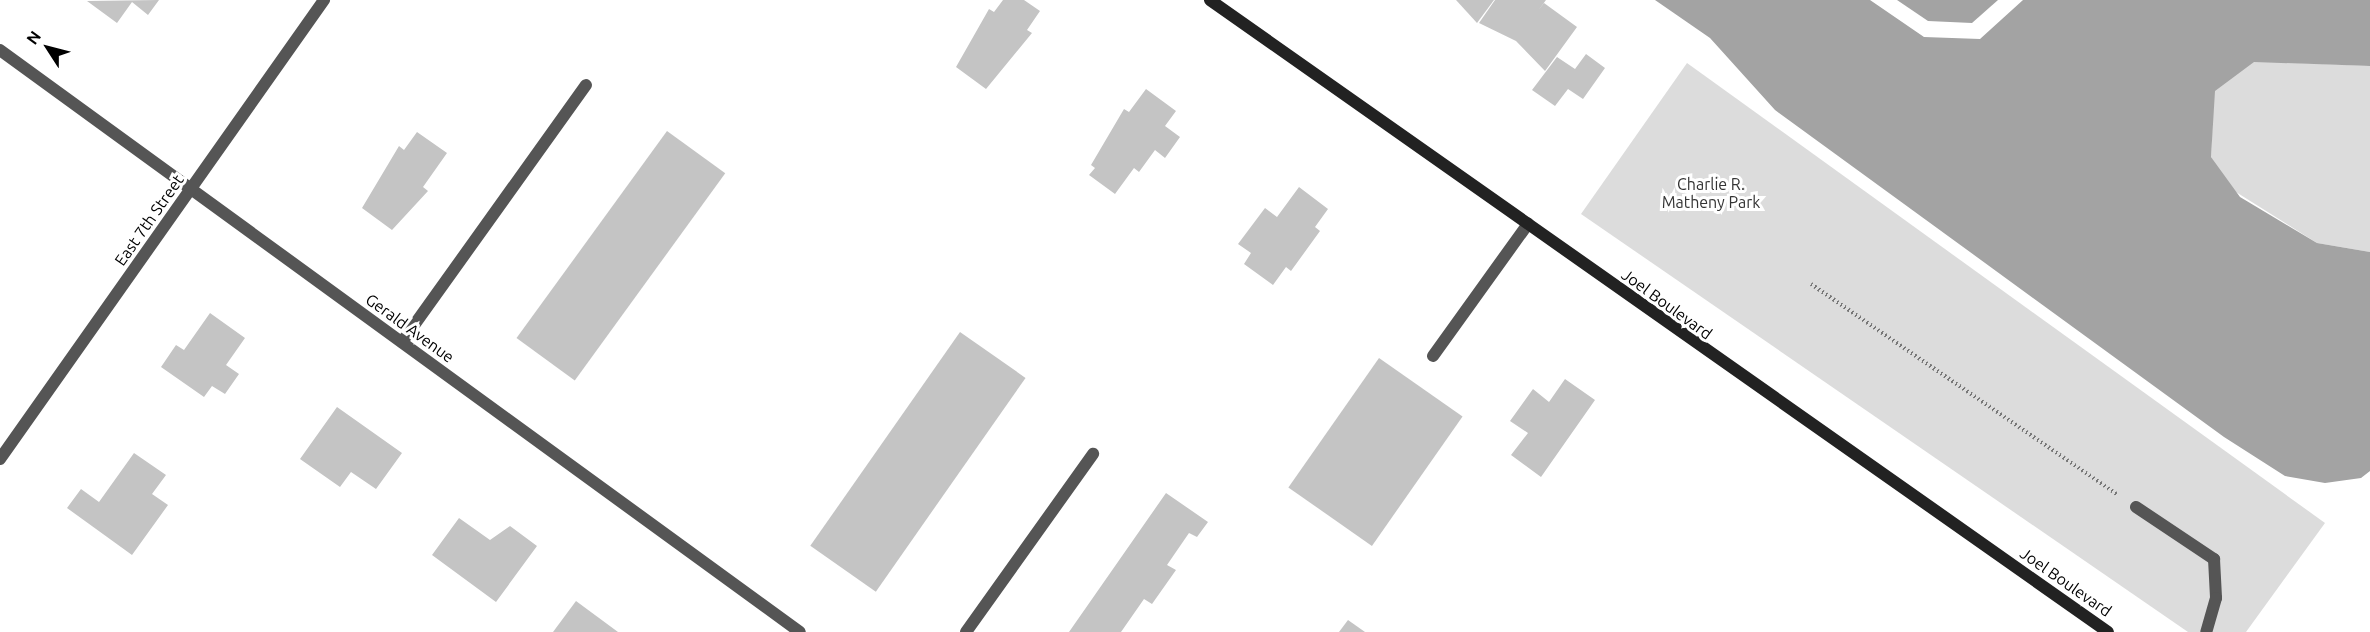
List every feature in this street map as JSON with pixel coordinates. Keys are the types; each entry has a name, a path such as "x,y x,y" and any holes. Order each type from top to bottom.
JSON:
{"main road":[{"name":"Joel Boulevard","path":"1210,0 2108,632"}],"street":[{"name":"East 7th Street","path":"0,459 324,0"},
{"name":"Gerald Avenue","path":"0,50 800,632"},
{"path":"402,342 586,85"},
{"path":"1433,356 1528,224"},
{"path":"966,632 1093,453"},
{"path":"2136,507 2214,559 2216,598 2205,632"}],"path":[{"path":"1811,284 2136,507"}],"green space":[{"path":"2254,61 2370,66 2370,252 2317,243 2228,187 2211,157 2214,91"},
{"name":"Charlie R. Matheny Park","path":"1687,63 2325,523 2246,632 2188,632 1581,214"}],"shaded area":[{"path":"1655,0 1870,0 1924,37 1980,39 2023,0 2370,0 2370,66 2254,62 2215,91 2211,157 2240,197 2317,243 2370,252 2370,471 2361,478 2325,483 2285,476 2224,437 1775,110 1710,38"},
{"path":"1897,0 1998,0 1972,23 1928,21"}],"building":[{"path":"159,0 148,15 132,2 117,23 87,1"},
{"path":"1003,0 1024,0 1040,11 1027,30 1032,33 986,89 956,67 989,9 994,12"},
{"path":"1456,0 1494,0 1477,23"},
{"path":"1495,0 1546,0 1537,12 1544,3 1577,27 1545,71 1516,41 1479,23"},
{"path":"1586,54 1605,68 1583,99 1568,89 1555,106 1532,90 1557,57 1575,69"},
{"path":"1146,89 1176,111 1165,126 1180,137 1165,158 1155,150 1139,172 1134,168 1115,194 1089,175 1095,168 1091,165 1124,109 1129,112"},
{"path":"667,131 725,173 575,380 517,338"},
{"path":"417,132 447,153 423,187 428,191 392,230 362,208 399,146 404,150"},
{"path":"1299,187 1328,209 1315,227 1320,231 1291,271 1286,267 1273,285 1244,264 1251,253 1238,244 1265,208 1277,217"},
{"path":"210,313 245,338 226,365 239,374 225,394 212,386 204,397 161,367 176,345 184,350"},
{"path":"960,332 1026,378 876,592 810,546"},
{"path":"1379,358 1463,417 1372,546 1288,487"},
{"path":"1565,379 1595,400 1541,477 1511,455 1528,433 1510,421 1533,389 1549,402"},
{"path":"337,407 402,453 376,489 351,472 340,487 300,459"},
{"path":"134,453 166,475 152,494 168,505 132,555 67,508 81,489 99,502"},
{"path":"1166,493 1208,522 1197,537 1189,533 1167,565 1176,570 1152,604 1144,599 1121,632 1069,632"},
{"path":"459,518 490,540 510,526 537,546 496,602 432,555"},
{"path":"576,601 618,632 553,632"},
{"path":"1348,620 1365,632 1339,632"}]}
